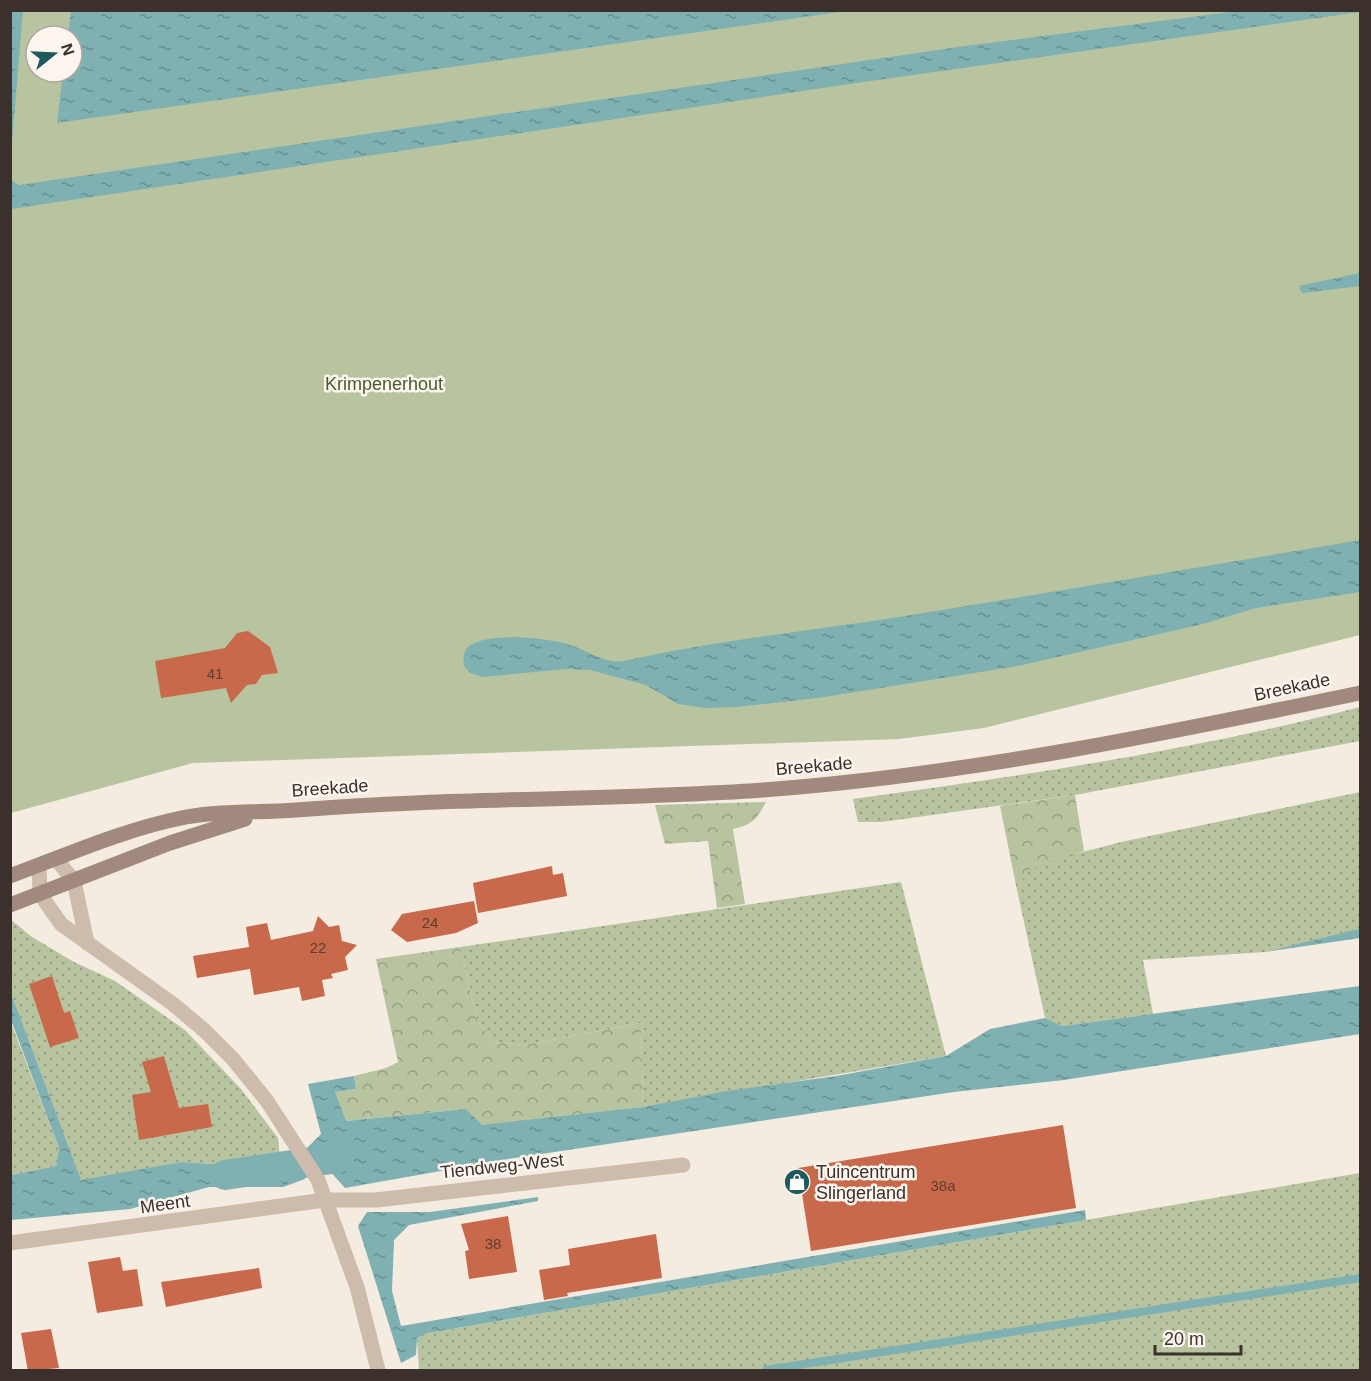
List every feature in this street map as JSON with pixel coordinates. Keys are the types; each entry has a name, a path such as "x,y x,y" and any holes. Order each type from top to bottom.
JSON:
{"main road":[{"name":"Breekade","path":"10,876 136,829 190,816 368,805 761,790 885,779 1187,729 1360,693"},
{"name":"Breekade","path":"10,905 170,843 265,812"}],"street":[{"path":"56,859 74,881 87,943"},
{"path":"39,866 40,894 61,924 173,1004 205,1031 233,1059 267,1101 318,1180 357,1287 378,1371"},
{"name":"Tiendweg-West","path":"325,1200 376,1200 683,1165"},
{"name":"Meent","path":"10,1243 325,1200"}],"green space":[{"name":"Krimpenerhout","path":"11,11 1360,11 1360,635 984,728 899,739 193,763 11,813"},
{"path":"1360,707 1360,741 1075,795 882,822 858,822 853,799 981,781 1171,749"},
{"path":"1360,792 1360,929 1265,952 1143,960 1153,1014 1063,1026 1045,1018 1017,890 1027,870 1048,861 1121,842"},
{"path":"1075,795 1084,851 1028,870 1017,890 1000,806"},
{"path":"766,802 753,820 733,829 745,904 717,908 708,841 665,844 655,805"},
{"path":"901,882 946,1056 643,1107 641,1023 524,1045 493,1042 478,1022 460,947"},
{"path":"10,919 32,937 74,962 115,981 185,1030 241,1089 278,1138 281,1168 181,1162 81,1181 11,993"},
{"path":"460,947 478,1022 493,1042 524,1045 641,1023 643,1107 481,1126 466,1109 345,1121 335,1092 356,1089 354,1076 386,1068 398,1062 376,959"},
{"path":"10,1020 59,1148 56,1166 11,1175"},
{"path":"1360,1173 1360,1370 419,1370 417,1338 428,1333"}],"water":[{"path":"71,10 847,11 57,123 62,84 84,84 84,24 69,24"},
{"path":"10,11 23,11 11,154"},
{"path":"1238,11 1360,12 856,83 11,209 11,180 19,185 965,46"},
{"path":"1360,273 1360,286 1302,293 1299,286"},
{"path":"1360,540 1360,592 1256,608 1203,624 1018,666 818,698 705,708 678,704 646,685 590,670 566,669 483,677 470,673 464,666 464,654 467,648 487,639 516,637 545,640 574,646 603,659 617,662 694,647 905,616"},
{"path":"1360,929 1360,938 1265,952 1350,931"},
{"path":"1360,986 1360,1034 1064,1080 954,1092 508,1159 345,1188 329,1170 320,1170 307,1148 321,1134 308,1084 354,1076 356,1089 335,1092 346,1121 466,1109 482,1125 643,1107 727,1091 836,1076 946,1056 990,1029 1045,1018 1063,1026"},
{"path":"11,993 81,1180 181,1162 281,1168 292,1156 305,1179 283,1187 209,1187 130,1209 11,1220 11,1175 56,1166 59,1148 11,1020"},
{"path":"538,1197 538,1201 409,1225 394,1240 392,1291 401,1326 1085,1210 1086,1220 428,1333 417,1338 416,1355 401,1363 358,1226 367,1212 430,1212"}],"building":[{"path":"248,631 270,647 278,673 262,675 256,684 247,685 231,703 226,688 161,698 155,661 225,648 237,633"},
{"path":"552,866 553,875 563,873 567,896 478,913 473,883"},
{"path":"474,901 478,923 456,933 407,942 391,930 402,914"},
{"path":"318,916 329,927 339,925 342,941 357,945 345,957 348,970 331,974 333,978 322,980 325,996 302,1001 299,987 254,995 250,969 197,978 193,956 249,947 246,927 267,923 271,940 313,931"},
{"path":"52,976 64,1013 70,1011 79,1038 50,1047 29,984"},
{"path":"164,1056 179,1108 208,1104 212,1127 139,1140 132,1095 151,1092 142,1062"},
{"path":"1063,1125 1076,1208 811,1251 798,1168"},
{"path":"508,1216 517,1272 469,1279 465,1251 469,1250 461,1224"},
{"path":"656,1234 662,1278 567,1293 568,1296 544,1300 539,1270 570,1265 568,1249"},
{"path":"120,1257 123,1271 137,1269 143,1306 97,1313 88,1262"},
{"path":"259,1268 262,1288 166,1307 161,1282"},
{"path":"51,1329 59,1368 28,1371 21,1333"}],"waterway":[{"path":"225,1175 338,1158"},
{"path":"766,1370 1360,1278"}],"place":[{"name":"Tuincentrum Slingerland","path":"797,1182"}]}
